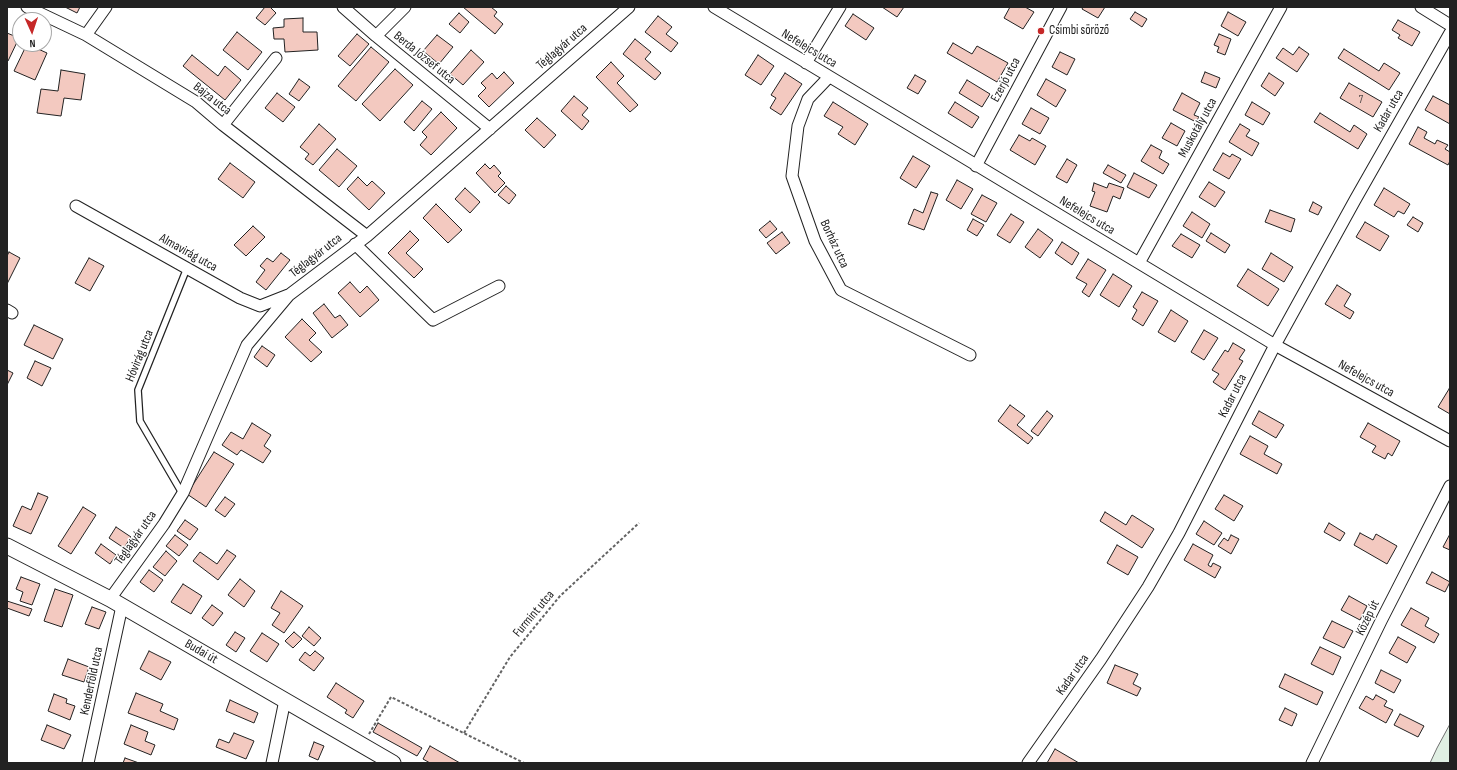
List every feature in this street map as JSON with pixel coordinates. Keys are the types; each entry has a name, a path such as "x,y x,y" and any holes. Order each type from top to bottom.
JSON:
{"street":[{"name":"Bajza utca","path":"27,7 86,35 196,102 223,125 367,236"},
{"path":"86,35 106,7"},
{"name":"Berda József utca","path":"343,7 376,36 490,129"},
{"path":"376,36 404,7"},
{"name":"Téglagyár utca","path":"116,602 183,493 247,345 289,295 367,236 629,7"},
{"name":"Nefelejcs utca","path":"714,7 806,64 1275,345 1450,442"},
{"path":"806,64 840,7"},
{"name":"Ezerjó utca","path":"976,166 1061,7"},
{"name":"Muskotály utca","path":"1140,263 1281,7"},
{"path":"1422,7 1450,25"},
{"name":"Kadar utca","path":"1028,763 1101,659 1148,587 1178,533 1275,345 1450,33"},
{"path":"223,125 276,58"},
{"name":"Borház utca","path":"829,77 808,99 798,126 792,176 816,241 841,290 970,355"},
{"name":"Almavirág utca","path":"76,206 240,298 260,306 289,295"},
{"path":"355,244 433,320 499,286"},
{"name":"Közép út","path":"1312,763 1381,621 1450,486"},
{"name":"Budai út","path":"7,546 116,602 393,763"},
{"name":"Kenderföld utca","path":"88,763 116,602"},
{"path":"272,763 285,700"}],"lane":[{"name":"Hóvirág utca","path":"183,493 140,421 138,390 187,268"}],"path":[{"name":"Furmint utca","path":"464,733 510,657 560,596 639,523"},
{"path":"362,745 391,697 524,763"}],"green space":[{"path":"1450,724 1450,763 1430,763 1437,748"}],"building":[{"path":"65,7 80,7 77,13"},
{"path":"265,7 270,7 276,13 265,25 256,18"},
{"path":"463,7 491,7 497,12 494,16 503,24 495,34"},
{"path":"882,7 904,7 897,17"},
{"path":"1010,7 1025,7 1034,12 1023,29 1004,18"},
{"path":"1083,7 1105,7 1098,18 1082,9"},
{"path":"1135,12 1147,19 1142,27 1130,19"},
{"path":"1228,12 1246,22 1238,36 1221,26"},
{"path":"459,13 469,22 460,33 449,24"},
{"path":"853,14 874,28 866,40 845,26"},
{"path":"658,16 672,27 666,34 678,43 671,52 645,32"},
{"path":"303,18 303,32 317,32 318,50 285,52 284,39 274,39 273,28 284,27 284,19"},
{"path":"1398,20 1420,32 1412,46 1398,38 1400,35 1392,30"},
{"path":"237,32 262,52 248,70 223,50"},
{"path":"7,33 12,35 12,52 7,61"},
{"path":"357,34 369,44 350,66 338,56"},
{"path":"1219,34 1231,39 1225,55 1217,52 1219,47 1214,45"},
{"path":"437,35 453,47 439,64 423,51"},
{"path":"635,39 651,52 645,59 661,73 655,80 623,54"},
{"path":"953,43 972,54 977,46 1008,63 997,82 947,53"},
{"path":"371,47 389,62 356,101 338,86"},
{"path":"1299,47 1309,54 1297,72 1276,58 1283,48 1293,55"},
{"path":"1344,49 1379,71 1384,63 1400,73 1389,90 1338,58"},
{"path":"471,50 484,62 463,85 450,74"},
{"path":"23,52 47,53 35,80 14,71"},
{"path":"1060,52 1075,59 1067,75 1052,67"},
{"path":"192,55 218,76 225,66 241,80 225,100 183,66"},
{"path":"758,55 774,66 761,85 745,75"},
{"path":"611,62 624,76 617,83 638,105 630,112 596,77"},
{"path":"395,69 413,85 380,121 362,104"},
{"path":"61,70 85,74 81,100 64,98 61,116 37,113 41,89 58,91"},
{"path":"504,72 514,83 489,107 478,96 486,88 481,83 492,73 497,79"},
{"path":"1205,72 1220,78 1216,88 1201,82"},
{"path":"785,73 802,84 781,115 770,108 776,98 771,95"},
{"path":"1269,73 1284,83 1275,96 1261,86"},
{"path":"915,75 926,81 918,94 907,88"},
{"path":"299,79 310,87 299,101 289,94"},
{"path":"1046,79 1066,90 1056,107 1037,95"},
{"path":"967,80 990,94 982,107 959,93"},
{"path":"1349,83 1382,102 1373,117 1340,98"},
{"path":"277,93 295,107 283,122 265,108"},
{"path":"1182,93 1200,103 1194,115 1199,117 1196,122 1173,110"},
{"path":"574,96 588,108 582,115 589,121 582,130 561,111"},
{"path":"1433,96 1450,105 1450,124 1425,110"},
{"path":"422,101 432,109 414,131 404,122"},
{"path":"833,102 868,124 855,145 838,134 843,127 824,116"},
{"path":"955,102 979,117 972,128 948,113"},
{"path":"1252,102 1270,113 1263,125 1245,115"},
{"path":"1031,108 1049,118 1040,134 1022,124"},
{"path":"441,112 457,128 431,155 420,145 427,137 422,132"},
{"path":"1320,113 1350,132 1354,125 1367,134 1358,149 1314,122"},
{"path":"537,118 556,135 544,148 525,130"},
{"path":"1171,123 1185,131 1177,146 1162,138"},
{"path":"319,124 336,139 313,165 305,159 309,154 300,147"},
{"path":"1240,124 1250,130 1246,136 1259,143 1252,156 1229,142"},
{"path":"1418,127 1427,132 1424,138 1435,144 1437,140 1448,145 1445,149 1450,152 1450,161 1448,165 1409,144"},
{"path":"1019,135 1030,141 1032,138 1046,146 1035,165 1010,150"},
{"path":"1151,145 1162,151 1159,158 1169,164 1163,174 1141,161"},
{"path":"337,149 357,166 339,187 319,170"},
{"path":"1223,153 1230,157 1232,154 1241,159 1229,179 1213,170"},
{"path":"913,156 930,166 916,188 900,178"},
{"path":"1067,159 1077,165 1067,183 1056,177"},
{"path":"230,163 255,182 243,198 218,179"},
{"path":"485,164 490,169 494,165 501,173 498,176 505,183 495,193 476,173"},
{"path":"1108,165 1126,175 1121,183 1103,173"},
{"path":"1134,173 1157,185 1149,198 1127,187"},
{"path":"358,177 367,186 372,181 385,193 369,210 347,189"},
{"path":"957,180 973,189 961,209 946,200"},
{"path":"1209,182 1225,192 1215,207 1199,197"},
{"path":"1094,183 1107,188 1109,183 1124,188 1120,199 1113,196 1107,212 1090,206 1095,192 1092,191"},
{"path":"506,186 516,195 509,204 498,195"},
{"path":"465,188 480,202 470,213 455,199"},
{"path":"1384,188 1410,204 1404,214 1398,211 1394,217 1374,205"},
{"path":"931,192 938,194 924,230 908,224 914,209 923,213"},
{"path":"982,195 997,203 986,222 971,214"},
{"path":"1313,202 1322,207 1318,215 1309,211"},
{"path":"436,204 462,230 448,243 423,218"},
{"path":"1270,210 1295,219 1291,232 1265,222"},
{"path":"1192,212 1210,224 1202,238 1183,226"},
{"path":"1011,214 1024,222 1010,243 997,235"},
{"path":"1413,217 1423,223 1418,232 1407,225"},
{"path":"973,219 984,225 977,236 967,230"},
{"path":"770,221 777,229 766,238 759,230"},
{"path":"1365,222 1389,236 1380,251 1356,237"},
{"path":"253,226 265,237 246,256 234,245"},
{"path":"1038,229 1053,240 1040,258 1025,247"},
{"path":"410,231 419,240 406,253 423,269 414,278 388,253"},
{"path":"782,232 790,243 776,254 767,243"},
{"path":"1211,233 1230,245 1225,253 1206,241"},
{"path":"1181,234 1200,245 1192,258 1172,246"},
{"path":"1062,242 1079,253 1072,265 1055,253"},
{"path":"9,252 20,258 7,284 7,256"},
{"path":"281,253 290,260 266,290 256,282 265,270 260,266 267,258 273,262"},
{"path":"1271,253 1293,267 1284,282 1262,269"},
{"path":"89,258 104,266 90,291 75,283"},
{"path":"1088,259 1106,270 1089,297 1082,292 1087,284 1076,278"},
{"path":"1248,269 1279,289 1268,306 1237,286"},
{"path":"1113,274 1132,286 1119,307 1100,295"},
{"path":"350,282 360,293 367,286 379,300 360,317 338,293"},
{"path":"1337,285 1351,294 1344,306 1354,312 1350,319 1325,304"},
{"path":"1142,292 1158,301 1143,326 1132,319 1137,310 1133,307"},
{"path":"324,304 335,318 340,315 348,325 332,338 313,313"},
{"path":"1171,310 1188,321 1175,342 1158,332"},
{"path":"302,319 316,333 309,340 322,352 311,362 285,337"},
{"path":"34,325 63,339 53,359 24,345"},
{"path":"1204,330 1218,338 1204,360 1191,352"},
{"path":"1233,343 1245,350 1239,359 1243,361 1225,390 1213,382 1219,374 1212,370 1225,350 1228,352"},
{"path":"262,346 275,355 267,367 254,357"},
{"path":"35,361 51,368 42,386 27,378"},
{"path":"7,370 13,373 7,385"},
{"path":"1449,389 1450,390 1450,414 1438,407"},
{"path":"1010,405 1025,416 1017,425 1033,438 1028,444 998,421"},
{"path":"1047,411 1053,416 1038,436 1031,431"},
{"path":"1259,411 1284,425 1276,438 1252,424"},
{"path":"252,423 271,435 264,446 271,451 263,463 241,450 237,455 222,445 231,432 243,439"},
{"path":"1368,423 1400,441 1392,456 1388,453 1385,459 1372,452 1376,446 1360,437"},
{"path":"1250,436 1268,446 1264,454 1282,464 1277,474 1240,454"},
{"path":"214,452 234,464 206,507 187,494"},
{"path":"38,493 48,497 31,534 13,526 22,506 31,510"},
{"path":"1224,495 1243,506 1234,521 1215,509"},
{"path":"225,497 235,504 225,517 215,510"},
{"path":"83,507 96,515 71,554 58,546"},
{"path":"1105,512 1126,525 1132,515 1154,529 1142,548 1100,521"},
{"path":"185,520 198,529 190,540 177,531"},
{"path":"1204,521 1222,533 1214,545 1196,534"},
{"path":"1329,523 1345,533 1340,541 1324,532"},
{"path":"116,527 131,537 124,548 109,538"},
{"path":"1360,533 1373,540 1376,534 1397,546 1387,564 1354,545"},
{"path":"1450,534 1450,550 1443,547"},
{"path":"175,535 188,545 179,556 166,546"},
{"path":"1231,535 1239,539 1231,554 1218,546 1224,538 1228,541"},
{"path":"101,544 116,555 110,564 95,553"},
{"path":"1193,544 1213,555 1208,565 1211,567 1213,563 1221,567 1215,578 1184,560"},
{"path":"1117,545 1138,557 1128,575 1107,563"},
{"path":"227,550 236,556 218,580 193,561 200,552 217,564"},
{"path":"166,551 177,561 165,576 153,567"},
{"path":"149,570 163,580 154,592 140,582"},
{"path":"1432,572 1450,582 1445,592 1426,583"},
{"path":"21,577 40,584 32,605 20,601 23,592 16,589"},
{"path":"240,579 255,591 244,607 228,595"},
{"path":"183,584 202,596 191,614 171,602"},
{"path":"55,589 73,595 62,627 44,621"},
{"path":"281,591 303,606 284,633 272,625 280,613 271,608"},
{"path":"1349,596 1367,606 1360,620 1341,610"},
{"path":"7,601 32,609 29,616 7,608"},
{"path":"212,605 223,613 213,626 202,618"},
{"path":"92,607 106,612 99,629 85,624"},
{"path":"1411,608 1429,618 1425,626 1439,634 1434,643 1401,625"},
{"path":"1332,621 1353,631 1344,648 1323,638"},
{"path":"309,627 321,638 314,646 302,636"},
{"path":"235,632 245,638 236,652 226,645"},
{"path":"294,632 302,639 293,648 285,641"},
{"path":"262,633 279,644 267,662 250,651"},
{"path":"1398,637 1416,647 1407,663 1389,653"},
{"path":"1320,647 1341,657 1333,675 1311,664"},
{"path":"149,651 171,662 161,680 140,669"},
{"path":"315,651 324,658 314,671 299,660 305,652 310,656"},
{"path":"68,659 89,667 84,682 62,675"},
{"path":"1115,665 1138,674 1133,684 1141,688 1137,696 1107,683"},
{"path":"1381,670 1401,680 1394,693 1375,683"},
{"path":"1285,674 1323,692 1317,705 1279,687"},
{"path":"336,683 364,701 353,718 345,713 347,710 327,697"},
{"path":"136,693 163,704 160,711 178,719 174,730 128,713"},
{"path":"54,694 67,699 66,703 75,706 70,720 48,711"},
{"path":"1376,695 1387,701 1384,706 1393,710 1386,723 1359,708 1366,696 1373,700"},
{"path":"230,700 258,713 254,723 226,711"},
{"path":"1285,708 1297,714 1292,726 1279,720"},
{"path":"1400,714 1424,726 1418,737 1394,725"},
{"path":"378,723 422,748 417,756 373,732"},
{"path":"47,725 71,735 64,749 41,740"},
{"path":"131,725 148,732 145,741 155,745 151,755 124,744"},
{"path":"234,733 254,741 246,759 216,747 219,739 229,743"},
{"path":"314,742 324,746 318,760 309,756"},
{"path":"430,746 460,763 430,763 423,759"},
{"path":"1055,749 1079,763 1047,763"},
{"path":"125,758 139,763 123,763"}],"place":[{"name":"Csimbi söröző","path":"1041,31"}]}
